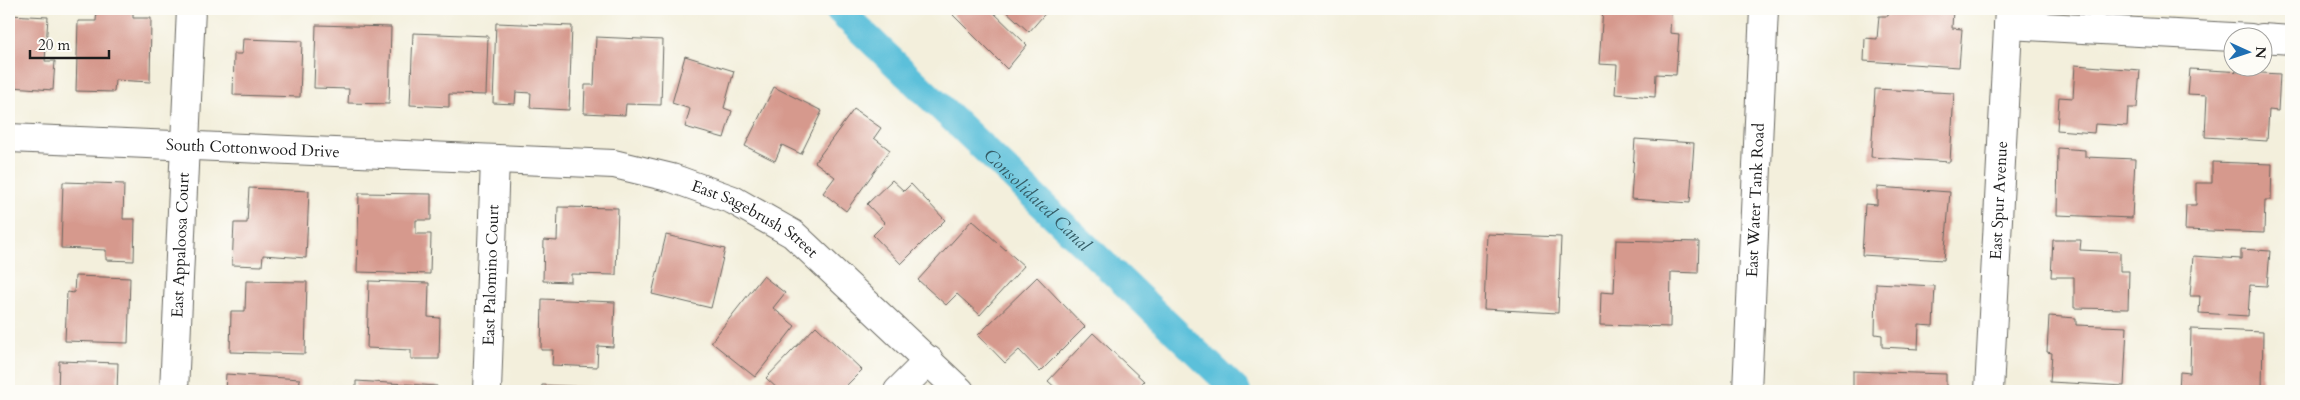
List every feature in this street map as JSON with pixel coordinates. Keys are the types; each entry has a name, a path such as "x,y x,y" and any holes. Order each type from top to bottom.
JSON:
{"street":[{"name":"East Appaloosa Court","path":"174,391 191,9"},
{"name":"East Water Tank Road","path":"1747,391 1764,9"},
{"path":"2009,17 2222,35"},
{"name":"East Spur Avenue","path":"1989,391 2009,17"},
{"path":"2272,39 2291,40"},
{"name":"South Cottonwood Drive","path":"9,138 495,159"},
{"name":"East Sagebrush Street","path":"495,159 614,164 672,178 733,200 792,234 960,391"},
{"name":"East Palomino Court","path":"487,391 495,159"},
{"path":"898,391 929,360"}],"building":[{"path":"97,9 133,10 133,18 151,18 150,82 115,80 114,92 76,91 78,21 96,21"},
{"path":"959,9 990,9 1027,45 1007,69 953,15"},
{"path":"1004,9 1049,9 1029,32"},
{"path":"1603,9 1671,9 1670,33 1679,34 1676,75 1656,74 1655,97 1615,94 1617,65 1599,64"},
{"path":"1889,9 1953,9 1952,28 1962,29 1959,67 1864,61 1865,38 1877,39 1879,16 1888,16"},
{"path":"9,15 48,17 45,61 55,61 53,90 12,87 13,77 9,77"},
{"path":"496,23 572,26 569,110 530,108 531,93 516,92 515,104 493,103"},
{"path":"316,25 391,27 389,104 348,103 349,89 314,88"},
{"path":"413,33 488,36 486,95 449,94 449,107 410,105"},
{"path":"596,37 663,40 661,105 626,104 625,115 584,113 585,85 594,85"},
{"path":"243,39 302,41 300,97 233,95 234,54 242,54"},
{"path":"685,56 734,71 724,108 732,111 724,138 685,127 690,109 672,103"},
{"path":"2075,65 2140,70 2137,108 2128,108 2127,126 2095,124 2094,133 2057,130 2059,97 2073,98"},
{"path":"2190,69 2222,71 2222,78 2272,78 2272,74 2280,74 2278,111 2269,110 2267,141 2205,137 2207,95 2188,94"},
{"path":"774,87 822,111 801,154 782,145 775,161 745,146"},
{"path":"1875,89 1954,93 1950,162 1871,157"},
{"path":"854,109 881,128 874,138 890,150 846,211 823,193 835,177 815,162"},
{"path":"1635,139 1694,143 1690,203 1631,199"},
{"path":"2058,148 2085,150 2085,157 2135,159 2132,218 2057,215"},
{"path":"2212,162 2272,164 2271,200 2265,200 2264,233 2185,230 2186,205 2196,205 2196,183 2212,183"},
{"path":"892,180 904,191 911,184 945,220 901,264 873,235 885,223 867,204"},
{"path":"63,182 124,184 123,219 135,219 134,261 106,260 106,250 61,248"},
{"path":"1877,187 1950,192 1944,260 1862,255 1865,204 1877,205"},
{"path":"249,188 309,191 306,258 263,255 262,266 232,265 234,223 247,223"},
{"path":"359,193 431,194 431,220 416,220 416,234 431,234 430,274 357,272"},
{"path":"558,207 618,208 616,275 571,274 571,282 543,281 544,240 557,241"},
{"path":"972,220 1024,266 980,315 957,294 946,305 918,280"},
{"path":"1487,234 1561,237 1558,313 1484,309"},
{"path":"666,235 725,249 711,308 652,294"},
{"path":"1616,240 1699,242 1698,273 1671,272 1670,327 1600,325 1601,292 1614,293"},
{"path":"2053,240 2081,240 2080,250 2120,252 2120,271 2129,271 2128,309 2074,308 2074,277 2051,277"},
{"path":"2241,249 2270,251 2267,286 2250,285 2248,316 2199,313 2200,296 2190,296 2193,256 2241,259"},
{"path":"75,276 130,278 128,343 65,341 67,292 74,293"},
{"path":"763,276 785,293 773,308 795,326 755,377 711,342"},
{"path":"1037,277 1085,327 1040,372 1019,350 1005,363 978,335"},
{"path":"246,281 307,282 305,354 230,352 231,311 245,311"},
{"path":"369,281 429,283 428,317 440,318 439,359 411,359 411,350 367,348"},
{"path":"1876,283 1935,286 1933,326 1919,325 1918,349 1882,347 1882,335 1875,334"},
{"path":"542,299 615,302 613,347 598,346 597,367 552,365 553,350 541,350"},
{"path":"2049,316 2076,318 2076,325 2127,327 2124,386 2050,382 2052,353 2047,352"},
{"path":"816,326 862,370 841,391 780,391 766,378"},
{"path":"2191,329 2263,332 2262,391 2179,391 2180,372 2190,373"},
{"path":"1093,333 1144,381 1135,391 1059,391 1048,381"},
{"path":"59,361 118,363 117,391 58,391"},
{"path":"1853,371 1946,374 1946,391 1853,391"},
{"path":"226,374 300,379 299,391 225,391"},
{"path":"356,381 437,386 437,391 356,391"},
{"path":"542,385 615,388 615,391 541,391"}],"waterway":[{"name":"Consolidated Canal","path":"838,9 1237,391"}]}
